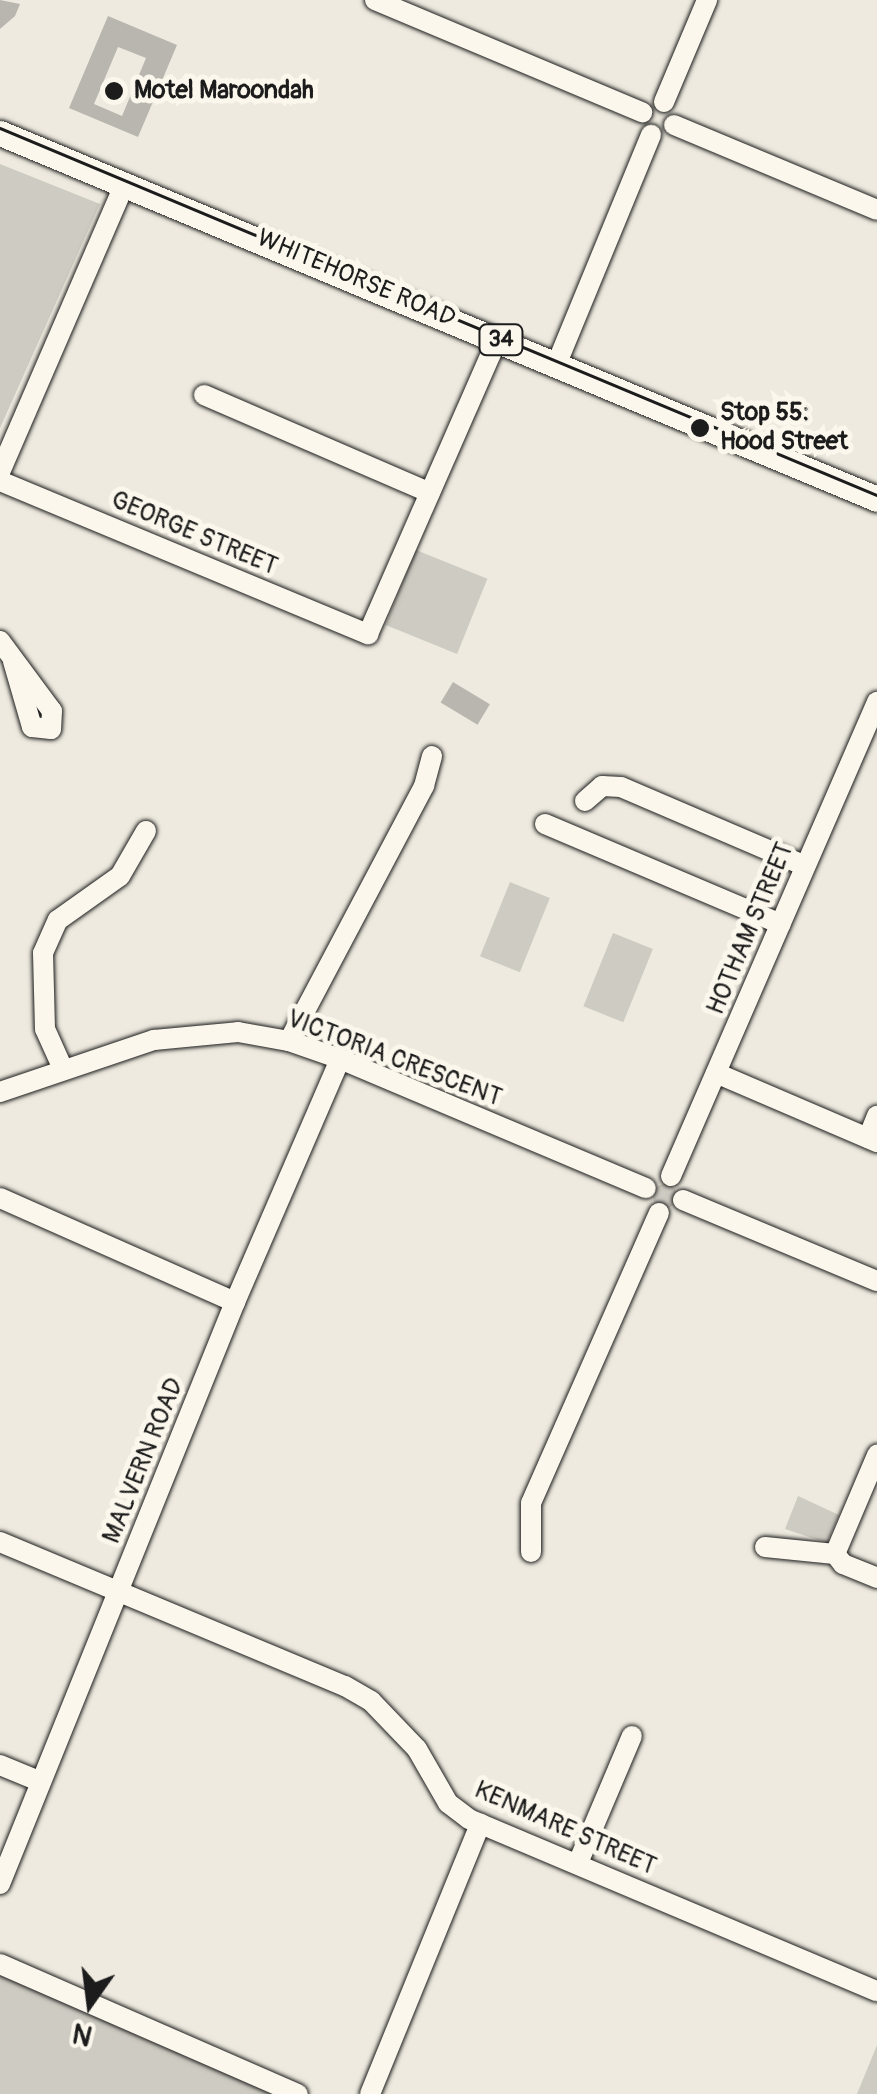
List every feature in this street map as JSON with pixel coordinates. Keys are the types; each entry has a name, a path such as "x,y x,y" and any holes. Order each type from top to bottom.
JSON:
{"main road":[{"name":"WHITEHORSE ROAD","path":"0,133 877,498"}],"street":[{"path":"375,0 642,112"},
{"path":"664,102 706,0"},
{"path":"664,102 672,109 674,124 667,134 651,135 641,123 642,112 648,103 664,102"},
{"path":"674,124 877,210"},
{"path":"556,363 651,135"},
{"path":"0,472 125,183"},
{"path":"204,395 430,493 498,338"},
{"name":"GEORGE STREET","path":"0,481 368,634 430,493"},
{"path":"0,641 12,661"},
{"name":"HOTHAM STREET","path":"671,1176 877,702"},
{"path":"289,1041 424,786 432,756"},
{"path":"585,801 602,786 621,787 806,866"},
{"path":"545,824 780,924"},
{"path":"63,1069 45,1029 42,954 58,920 120,876 146,831"},
{"name":"VICTORIA CRESCENT","path":"0,1092 154,1040 238,1032 289,1041 340,1059 646,1188"},
{"name":"MALVERN ROAD","path":"0,1884 235,1302 340,1059"},
{"path":"716,1073 872,1140 877,1116"},
{"path":"671,1176 682,1186 684,1200 674,1212 659,1213 647,1203 646,1188 656,1177 671,1176"},
{"path":"0,1198 235,1302"},
{"path":"684,1200 877,1281"},
{"path":"532,1552 532,1503 659,1213"},
{"path":"835,1554 877,1455"},
{"name":"KENMARE STREET","path":"0,1542 371,1701 416,1749 448,1802 480,1824 877,1991"},
{"path":"765,1546 835,1554 843,1564 877,1578"},
{"path":"578,1863 632,1736"},
{"path":"0,1765 41,1782"},
{"path":"370,2094 480,1824"},
{"path":"0,1964 298,2094"}],"shaded area":[{"path":"0,164 100,204 0,428"},
{"path":"416,550 487,579 457,654 386,625"},
{"path":"510,882 550,898 520,972 480,956"},
{"path":"613,933 653,949 623,1022 583,1006"},
{"path":"665,1184 674,1187 674,1205 665,1208 656,1205 653,1196 656,1187"},
{"path":"798,1496 839,1515 827,1543 785,1529"},
{"path":"0,1967 295,2094 0,2094"},
{"path":"877,2045 877,2094 857,2094"}],"building":[{"path":"0,0 20,4 15,16 0,29"},
{"path":"108,16 177,45 138,137 69,108","holes":["118,47 146,58 122,116 94,104"]},
{"path":"453,682 490,704 477,725 441,703"}],"tram line":[{"path":"0,128 877,495"}],"place":[{"name":"Motel Maroondah","path":"114,91"},
{"name":"Stop 55: Hood Street","path":"700,428"}]}
